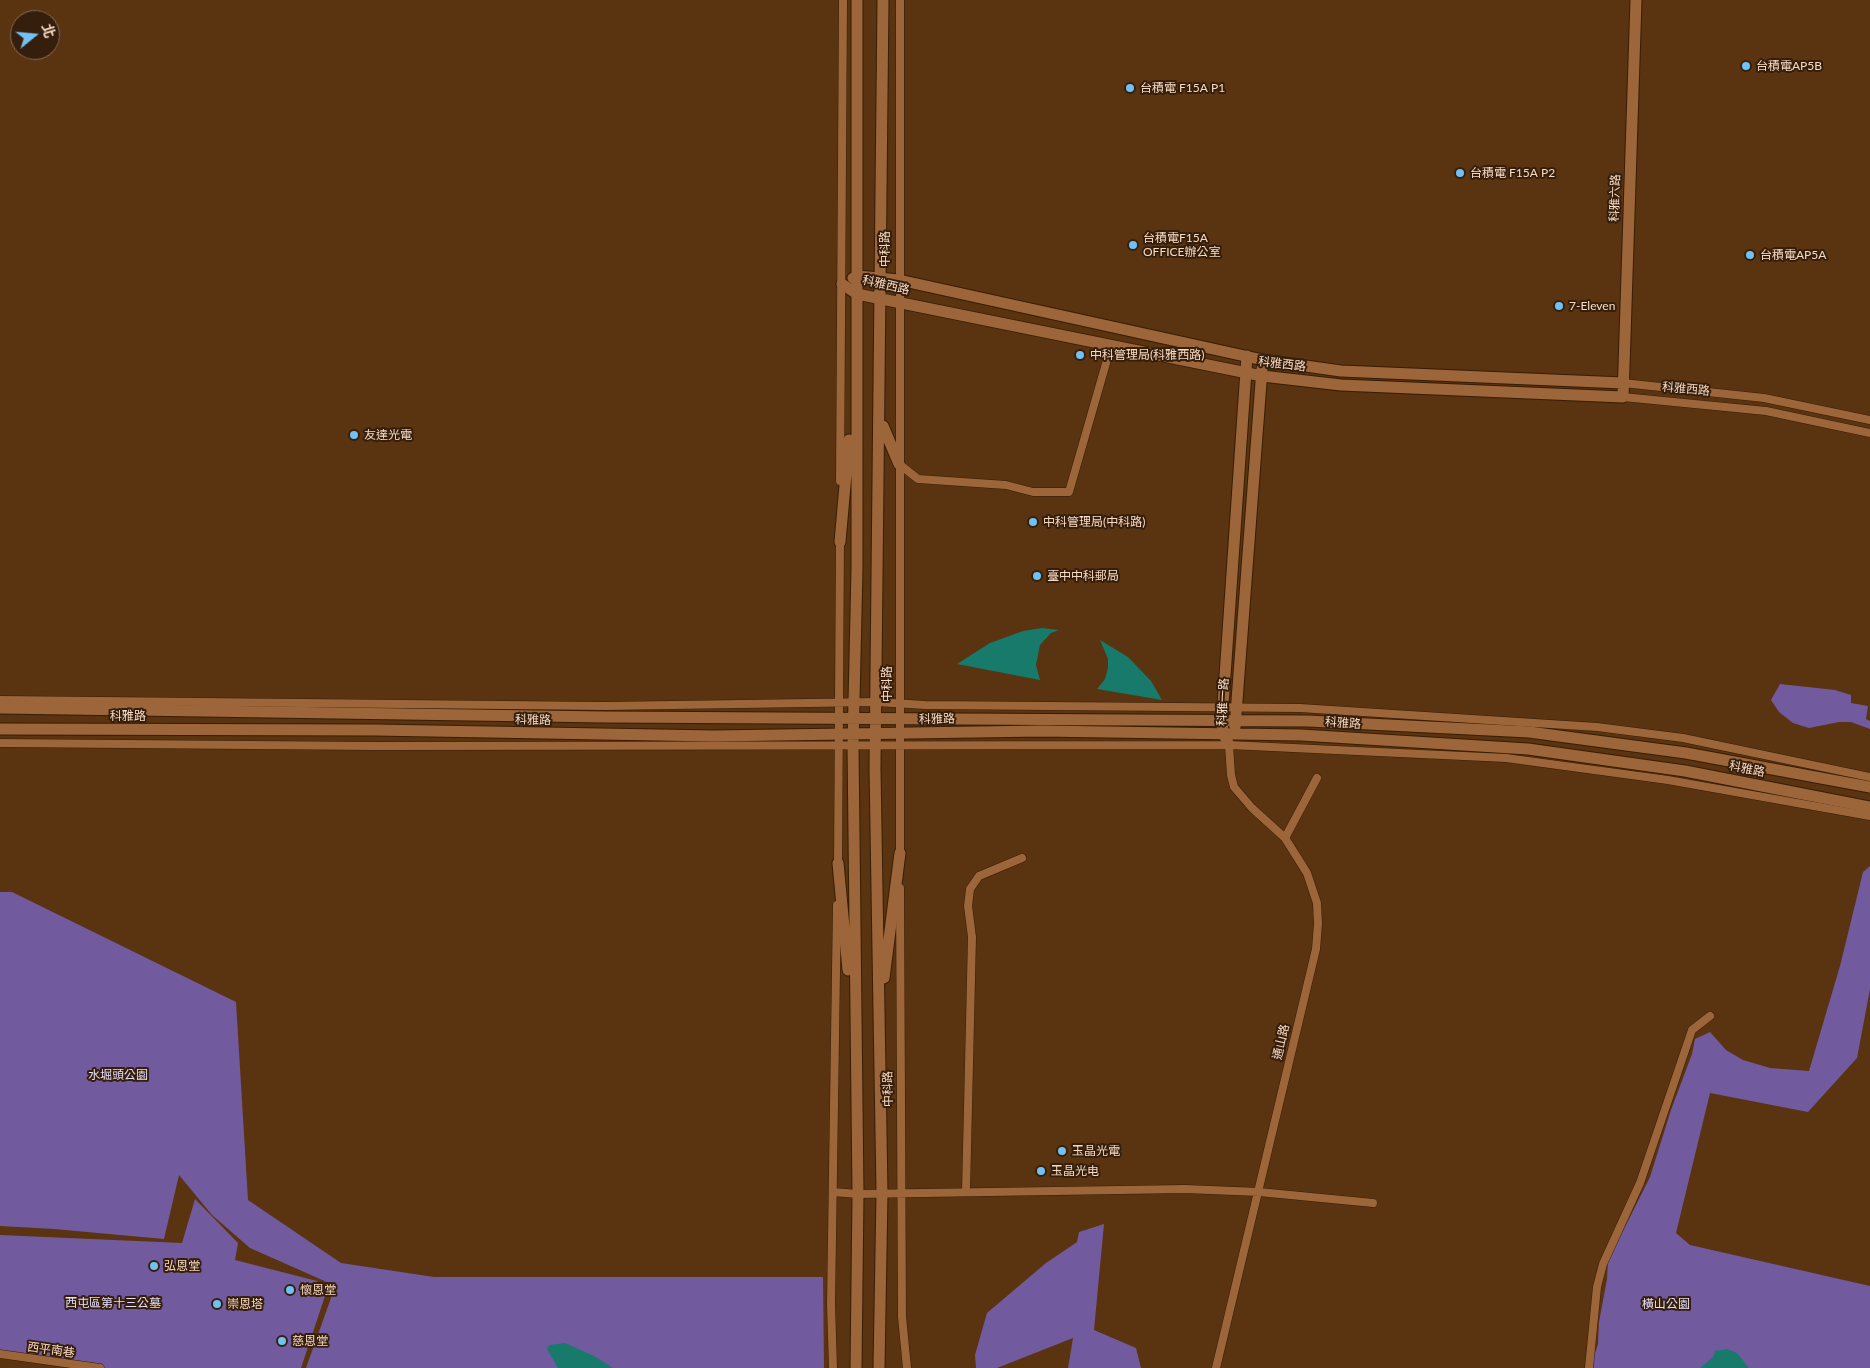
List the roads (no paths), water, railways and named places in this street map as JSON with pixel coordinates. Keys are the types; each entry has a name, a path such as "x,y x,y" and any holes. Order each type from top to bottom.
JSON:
{"street":[{"path":"833,1368 843,0"},
{"path":"856,1368 858,1194 853,739 857,569 855,373 858,276 857,0"},
{"name":"中科路","path":"879,1368 882,1193 878,1019 876,719 883,0"},
{"name":"中科路","path":"900,0 899,464 902,1317 907,1368"},
{"name":"科雅六路","path":"1622,397 1636,0"},
{"name":"科雅西路","path":"1870,420 1764,398 1623,383 1341,371 1263,360 899,280 858,276 842,284 857,294 1245,374 1341,385 1622,397 1766,411 1870,433"},
{"path":"880,419 899,464 918,479 1006,485 1033,492 1069,492 1111,346"},
{"name":"科雅一路","path":"1229,745 1235,734 1235,720 1230,707 1247,356"},
{"name":"科雅一路","path":"1229,745 1223,733 1222,719 1230,707 1263,360"},
{"path":"840,542 855,373"},
{"name":"科雅路","path":"0,700 586,706 877,702 1230,707 1450,716 1597,727 1683,738 1870,777"},
{"name":"科雅路","path":"0,708 838,719 1222,719 1308,721 1529,732 1686,753 1870,787"},
{"name":"科雅路","path":"0,729 376,730 838,740"},
{"name":"科雅路","path":"853,739 876,745 900,739 1162,731 1301,734 1528,749 1684,771 1870,806"},
{"name":"科雅路","path":"0,743 358,746 838,740 853,739 876,733 900,739 1229,745 1506,758 1668,780 1870,816"},
{"name":"通山路","path":"1216,1368 1316,949 1318,924 1317,904 1307,873 1285,838 1252,808 1234,787 1231,775 1229,745"},
{"path":"1285,838 1317,778"},
{"path":"878,1019 900,853"},
{"path":"966,1191 972,937 968,906 970,889 979,876 1022,858"},
{"path":"838,863 855,1046"},
{"path":"1589,1368 1597,1287 1603,1264 1640,1183 1692,1030 1710,1016"},
{"path":"833,1192 858,1194 1185,1189 1259,1192 1373,1203"},
{"name":"西平南巷","path":"0,1354 100,1368"}],"water":[{"path":"1042,628 1059,630 1051,633 1040,645 1036,665 1040,680 957,664 990,643 1023,631"},
{"path":"1100,640 1128,657 1151,681 1162,700 1097,689 1105,679 1108,668 1108,659"},
{"path":"565,1343 594,1356 613,1368 558,1368 547,1349 549,1345"},
{"path":"1727,1349 1737,1353 1749,1368 1700,1368 1713,1357 1715,1351"}],"place":[{"name":"台積電AP5B","path":"1746,66"},
{"name":"台積電 F15A P1","path":"1130,88"},
{"name":"台積電 F15A P2","path":"1460,173"},
{"name":"台積電F15A OFFICE辦公室","path":"1133,245"},
{"name":"台積電AP5A","path":"1750,255"},
{"name":"7-Eleven","path":"1559,306"},
{"name":"中科管理局(科雅西路)","path":"1080,355"},
{"name":"友達光電","path":"354,435"},
{"name":"中科管理局(中科路)","path":"1033,522"},
{"name":"臺中中科郵局","path":"1037,576"},
{"name":"玉晶光電","path":"1062,1151"},
{"name":"玉晶光电","path":"1041,1171"},
{"name":"弘恩堂","path":"154,1266"},
{"name":"懷恩堂","path":"290,1290"},
{"name":"崇恩塔","path":"217,1304"},
{"name":"慈恩堂","path":"282,1341"}],"park label":[{"name":"水堀頭公園","path":"118,1075"},
{"name":"西屯區第十三公墓","path":"113,1303"},
{"name":"橫山公園","path":"1666,1304"}]}
